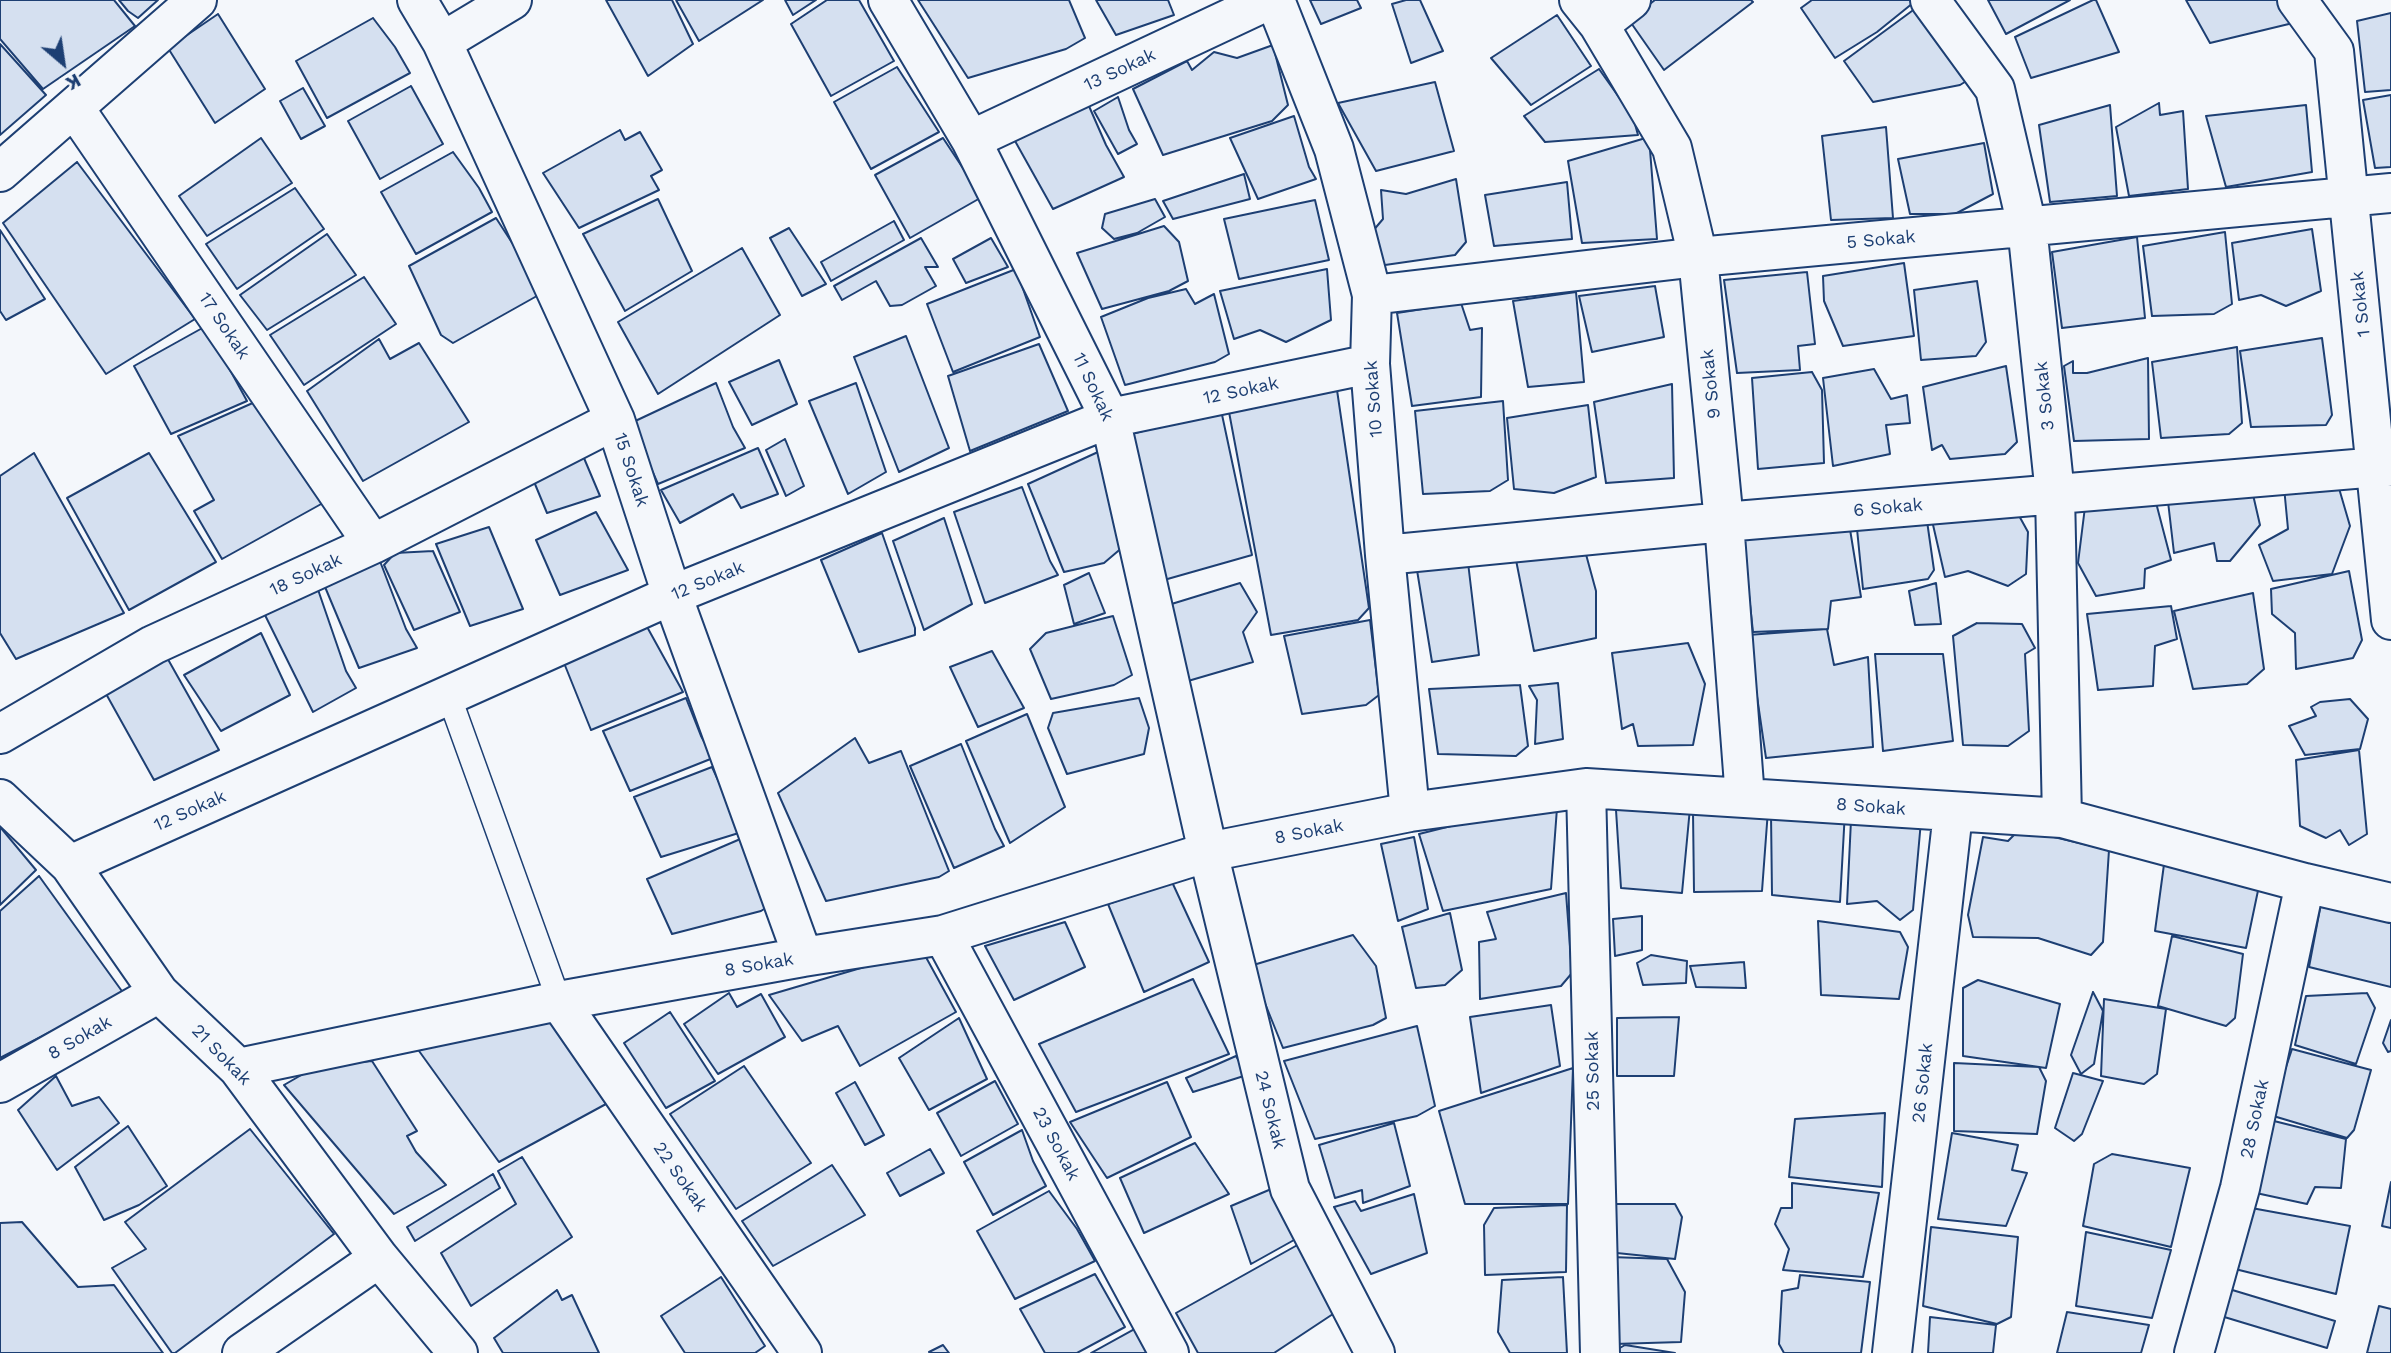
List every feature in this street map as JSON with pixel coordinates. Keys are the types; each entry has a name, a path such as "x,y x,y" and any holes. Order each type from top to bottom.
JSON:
{"street":[{"path":"0,172 197,0"},
{"name":"15 Sokak","path":"417,0 442,42 615,420 671,595 803,957"},
{"path":"442,42 512,0"},
{"name":"11 Sokak","path":"888,0 971,140 1110,418 1208,852"},
{"name":"13 Sokak","path":"971,140 1269,0"},
{"name":"10 Sokak","path":"1276,0 1334,149 1372,295 1370,364 1410,812"},
{"path":"1589,12 1630,0"},
{"name":"3 Sokak","path":"1930,0 1996,89 2027,226 2055,494 2062,818"},
{"name":"1 Sokak","path":"2297,0 2334,51 2384,467 2391,620"},
{"name":"9 Sokak","path":"1589,12 1672,148 1698,257 1724,522 1745,799"},
{"name":"17 Sokak","path":"75,109 373,544"},
{"name":"5 Sokak","path":"1372,295 1698,257 2391,193"},
{"name":"12 Sokak","path":"70,865 671,595 1110,418 1370,364"},
{"name":"18 Sokak","path":"0,734 153,645 373,544 615,420"},
{"name":"6 Sokak","path":"1385,555 1724,522 2384,467"},
{"name":"8 Sokak","path":"238,1068 559,1001 943,934 1208,852 1410,812 1586,788 2062,818 2305,883 2391,903"},
{"name":"25 Sokak","path":"1586,788 1600,1353"},
{"name":"21 Sokak","path":"0,799 70,865 159,993 238,1068 379,1258 458,1353"},
{"name":"26 Sokak","path":"1892,1353 1953,813"},
{"name":"24 Sokak","path":"1208,852 1290,1189 1375,1353"},
{"name":"28 Sokak","path":"2194,1353 2240,1188 2305,883"},
{"name":"23 Sokak","path":"943,934 1169,1353"},
{"name":"8 Sokak","path":"0,1083 159,993"},
{"name":"22 Sokak","path":"559,1001 802,1353"},
{"path":"242,1353 379,1258"}],"lane":[{"path":"449,696 559,1001"}],"building":[{"path":"0,0 114,0 135,26 43,89 0,39"},
{"path":"119,0 158,0 138,18"},
{"path":"606,0 672,0 693,44 648,76"},
{"path":"676,0 763,0 699,41"},
{"path":"785,0 816,0 793,15"},
{"path":"827,0 859,0 894,61 831,96 791,24"},
{"path":"918,0 1069,0 1085,38 1066,49 968,78"},
{"path":"1096,0 1168,0 1174,15 1116,35"},
{"path":"1310,0 1357,0 1361,8 1321,24"},
{"path":"1420,0 1443,51 1411,63 1392,4"},
{"path":"1655,0 1753,2 1664,70 1629,20"},
{"path":"1812,0 1911,0 1913,3 1877,32 1835,58 1801,8"},
{"path":"1988,0 2070,0 2006,34"},
{"path":"2096,0 2119,52 2031,78 2015,37"},
{"path":"2186,0 2280,0 2293,23 2210,43"},
{"path":"1916,8 1968,80 1960,85 1873,102 1844,61"},
{"path":"2391,13 2391,90 2365,92 2357,21"},
{"path":"218,14 265,89 215,123 168,48"},
{"path":"1557,15 1591,66 1531,105 1491,58"},
{"path":"373,18 410,73 327,118 296,61"},
{"path":"0,44 46,95 0,135"},
{"path":"1273,45 1288,105 1272,121 1163,155 1133,89 1187,61 1192,70 1214,52 1237,58"},
{"path":"897,67 939,132 871,169 834,102"},
{"path":"1599,69 1633,117 1638,135 1545,142 1524,116"},
{"path":"1435,82 1454,151 1376,171 1338,103"},
{"path":"411,86 443,144 380,179 348,121"},
{"path":"303,88 325,126 301,139 280,101"},
{"path":"2391,95 2391,167 2375,168 2363,100"},
{"path":"1085,97 1106,145 1124,177 1053,209 1010,132"},
{"path":"1118,97 1129,130 1137,144 1118,154 1094,111"},
{"path":"2159,103 2160,115 2183,111 2188,189 2129,196 2116,127"},
{"path":"2110,105 2117,196 2050,202 2039,125"},
{"path":"2306,105 2312,172 2226,187 2206,116"},
{"path":"1294,116 1309,167 1316,179 1258,199 1230,138"},
{"path":"1886,127 1893,218 1831,220 1822,136"},
{"path":"620,130 625,140 640,132 662,170 651,176 659,190 579,228 543,173"},
{"path":"1649,137 1657,239 1582,243 1568,161"},
{"path":"261,138 292,183 207,236 179,196"},
{"path":"943,138 982,197 910,238 875,175"},
{"path":"1984,143 1993,194 1955,214 1910,214 1898,159"},
{"path":"453,152 479,188 492,212 416,254 381,192"},
{"path":"77,162 195,319 106,374 3,223"},
{"path":"1244,174 1250,199 1173,219 1163,201"},
{"path":"1456,179 1466,242 1455,255 1378,266 1372,232 1383,219 1381,190 1406,194"},
{"path":"1567,182 1572,239 1494,246 1485,195"},
{"path":"295,188 324,229 237,289 206,244"},
{"path":"658,199 692,271 625,311 583,234"},
{"path":"1155,199 1165,217 1137,233 1114,239 1102,228 1105,214"},
{"path":"1315,200 1329,260 1239,279 1224,219"},
{"path":"496,218 544,292 453,343 441,335 409,266"},
{"path":"894,221 904,240 831,281 821,262"},
{"path":"1164,226 1179,242 1188,281 1169,291 1102,309 1077,253"},
{"path":"789,228 826,284 802,296 770,238"},
{"path":"2312,229 2321,291 2286,306 2261,295 2239,300 2232,243"},
{"path":"0,230 45,299 6,320 0,311"},
{"path":"2225,232 2232,304 2214,314 2152,316 2143,246"},
{"path":"327,234 356,275 267,330 240,295"},
{"path":"2137,237 2145,318 2062,328 2052,252"},
{"path":"921,238 938,267 925,267 936,286 902,305 890,306 876,281 842,300 834,286"},
{"path":"991,238 1008,267 966,283 953,259"},
{"path":"742,248 780,315 658,394 618,322"},
{"path":"1904,263 1914,336 1843,346 1824,301 1823,276"},
{"path":"1016,269 1040,337 953,372 927,304"},
{"path":"1327,269 1331,320 1286,342 1260,330 1234,339 1220,291"},
{"path":"1807,272 1815,344 1798,346 1800,370 1737,373 1724,280"},
{"path":"364,277 396,324 304,385 270,335"},
{"path":"1977,281 1986,342 1976,356 1921,360 1914,290"},
{"path":"1655,286 1664,337 1592,352 1579,296"},
{"path":"1186,289 1195,304 1214,294 1229,354 1215,362 1125,385 1101,317 1148,298"},
{"path":"1576,292 1584,382 1528,387 1513,301"},
{"path":"1461,303 1470,330 1482,328 1481,397 1412,406 1397,313"},
{"path":"206,326 247,401 171,434 134,366"},
{"path":"906,336 949,448 899,472 854,357"},
{"path":"2322,338 2332,415 2326,425 2251,427 2240,351"},
{"path":"379,339 390,359 419,343 469,422 363,481 307,391"},
{"path":"1039,344 1068,411 970,451 948,376"},
{"path":"2237,347 2242,423 2229,434 2161,438 2152,362"},
{"path":"2148,358 2149,439 2074,441 2064,366 2073,361 2073,373 2087,373"},
{"path":"779,360 797,404 752,425 729,382"},
{"path":"2006,366 2017,442 2005,454 1950,459 1942,445 1932,450 1923,387"},
{"path":"1874,369 1891,399 1907,395 1910,423 1886,425 1890,454 1833,466 1823,378"},
{"path":"1812,372 1822,390 1824,463 1758,469 1752,378"},
{"path":"716,383 733,427 745,448 658,484 631,423"},
{"path":"856,383 886,472 848,494 809,401"},
{"path":"1672,384 1674,478 1606,483 1594,402"},
{"path":"1337,390 1369,608 1358,620 1271,635 1229,412"},
{"path":"1503,401 1508,480 1490,491 1423,494 1415,411"},
{"path":"255,402 323,503 222,559 194,511 214,500 178,436"},
{"path":"1588,405 1596,477 1554,493 1514,489 1507,418"},
{"path":"1221,410 1252,555 1164,580 1128,435"},
{"path":"785,439 804,486 786,496 766,450"},
{"path":"758,448 778,494 741,508 733,494 680,523 661,490"},
{"path":"581,451 600,496 547,513 530,472"},
{"path":"1098,452 1124,546 1104,563 1064,572 1028,484"},
{"path":"34,453 124,613 16,659 0,633 0,476"},
{"path":"149,453 216,562 129,610 67,498"},
{"path":"2336,478 2350,526 2332,574 2273,581 2259,545 2288,529 2284,487"},
{"path":"2251,486 2260,525 2230,561 2217,561 2214,543 2174,553 2167,493"},
{"path":"1022,487 1050,561 1058,575 985,603 954,512"},
{"path":"2154,495 2171,560 2145,569 2144,588 2096,596 2078,563 2085,507"},
{"path":"2012,503 2028,532 2026,574 2008,586 1968,571 1945,577 1931,516"},
{"path":"1925,507 1934,570 1928,579 1863,589 1856,519"},
{"path":"596,512 628,570 560,595 536,540"},
{"path":"1848,517 1861,597 1831,601 1828,629 1753,632 1742,530"},
{"path":"944,518 972,604 924,630 893,541"},
{"path":"489,527 523,609 470,626 436,544"},
{"path":"882,533 915,628 915,635 859,652 821,560"},
{"path":"1584,547 1596,591 1596,638 1534,651 1516,560"},
{"path":"433,551 460,612 414,630 384,565 395,553"},
{"path":"1467,554 1479,655 1432,662 1416,564"},
{"path":"378,556 406,629 417,648 359,668 320,575"},
{"path":"2349,571 2362,640 2353,658 2296,669 2295,633 2272,614 2271,589"},
{"path":"1089,573 1105,613 1074,624 1064,585"},
{"path":"314,578 346,671 356,688 313,712 261,607"},
{"path":"1240,583 1257,612 1243,632 1253,662 1188,681 1165,606"},
{"path":"1936,583 1941,624 1915,625 1909,591"},
{"path":"2253,593 2264,669 2247,684 2193,689 2174,611"},
{"path":"2171,606 2177,639 2155,646 2153,686 2098,690 2087,614"},
{"path":"1113,616 1132,675 1114,685 1051,699 1030,649 1046,633"},
{"path":"1370,620 1379,695 1366,705 1302,714 1284,636"},
{"path":"1977,623 2022,624 2035,648 2025,654 2029,731 2008,746 1963,745 1953,636"},
{"path":"646,625 683,692 591,730 562,658"},
{"path":"1827,629 1834,665 1868,657 1873,747 1766,758 1748,635"},
{"path":"261,633 290,695 221,731 184,675"},
{"path":"1688,643 1705,684 1693,745 1638,746 1633,724 1622,729 1612,653"},
{"path":"992,651 1024,708 978,727 950,667"},
{"path":"165,654 219,750 154,780 100,683"},
{"path":"1875,654 1943,654 1953,741 1883,751"},
{"path":"1558,683 1563,739 1535,744 1537,700 1529,686"},
{"path":"1520,685 1528,746 1516,756 1438,754 1429,689"},
{"path":"686,698 713,758 630,791 603,731"},
{"path":"1139,698 1149,728 1144,754 1067,774 1048,728 1053,713"},
{"path":"2350,699 2368,719 2360,749 2305,755 2289,726 2316,716 2311,707 2320,702"},
{"path":"1027,714 1065,807 1010,843 966,741"},
{"path":"855,738 869,763 901,751 949,871 939,877 826,901 778,793"},
{"path":"961,744 1004,846 954,868 910,766"},
{"path":"2359,750 2367,834 2349,845 2340,830 2326,838 2300,826 2296,760"},
{"path":"712,767 742,832 661,857 634,797"},
{"path":"1547,802 1557,808 1551,889 1443,911 1419,834"},
{"path":"1690,808 1682,893 1621,888 1616,810"},
{"path":"1768,810 1762,891 1694,892 1693,812"},
{"path":"1845,811 1840,902 1772,895 1771,814"},
{"path":"1851,820 1921,821 1913,910 1900,920 1877,901 1847,904"},
{"path":"0,827 36,870 0,905"},
{"path":"2020,829 2109,850 2103,942 2091,955 2038,938 1973,937 1968,915 1983,837 2008,841"},
{"path":"745,837 770,905 761,911 672,934 647,879"},
{"path":"1414,837 1428,909 1398,921 1381,844"},
{"path":"2165,857 2260,881 2246,948 2155,931"},
{"path":"39,876 124,994 0,1058 0,911"},
{"path":"1172,882 1209,962 1144,992 1108,904"},
{"path":"1566,893 1572,973 1561,986 1480,999 1479,942 1496,939 1487,912"},
{"path":"2322,898 2391,913 2391,987 2309,967"},
{"path":"1450,913 1462,970 1445,985 1416,988 1402,927"},
{"path":"1642,916 1642,950 1615,956 1613,919"},
{"path":"1818,921 1900,932 1908,947 1899,999 1821,995"},
{"path":"1065,922 1085,967 1014,1000 985,946"},
{"path":"1353,935 1376,966 1386,1018 1373,1025 1283,1048 1250,966"},
{"path":"2172,936 2243,954 2235,1018 2226,1026 2158,1006"},
{"path":"922,950 956,1012 860,1066 838,1026 802,1041 769,995"},
{"path":"1651,955 1687,961 1686,983 1643,985 1637,963"},
{"path":"1744,962 1746,988 1696,987 1690,966"},
{"path":"1193,979 1229,1054 1076,1112 1039,1044"},
{"path":"1978,980 2060,1004 2046,1068 1963,1056 1963,988"},
{"path":"2093,992 2103,1011 2094,1064 2081,1074 2071,1055"},
{"path":"729,993 737,1007 761,994 785,1037 718,1074 684,1024"},
{"path":"2367,993 2375,1008 2356,1064 2295,1045 2306,996"},
{"path":"2104,999 2166,1009 2157,1074 2144,1084 2101,1076"},
{"path":"1551,1005 1560,1066 1481,1093 1470,1017"},
{"path":"670,1012 715,1081 666,1108 624,1043"},
{"path":"550,1015 606,1104 499,1162 414,1044"},
{"path":"1679,1017 1674,1076 1617,1076 1617,1018"},
{"path":"959,1018 987,1079 929,1110 899,1058"},
{"path":"2391,1020 2391,1051 2388,1052 2383,1043"},
{"path":"1417,1026 1435,1106 1417,1116 1315,1139 1284,1061"},
{"path":"2292,1049 2371,1070 2354,1130 2347,1138 2270,1115"},
{"path":"1236,1056 1247,1075 1193,1092 1186,1078"},
{"path":"372,1061 417,1131 407,1136 416,1152 446,1185 394,1214 284,1085 317,1066"},
{"path":"1954,1063 2039,1067 2046,1081 2037,1134 1954,1131"},
{"path":"744,1066 811,1163 736,1209 670,1114"},
{"path":"1573,1068 1568,1204 1465,1204 1439,1111"},
{"path":"2073,1073 2103,1081 2082,1134 2074,1141 2055,1128"},
{"path":"56,1076 72,1106 99,1097 119,1123 57,1170 18,1110"},
{"path":"995,1081 1018,1124 961,1156 937,1113"},
{"path":"855,1082 884,1135 865,1145 836,1093"},
{"path":"1167,1082 1191,1137 1107,1178 1070,1122"},
{"path":"1885,1113 1882,1187 1789,1177 1795,1119"},
{"path":"2266,1119 2346,1139 2341,1188 2315,1187 2307,1204 2256,1193"},
{"path":"1394,1123 1410,1186 1363,1203 1362,1190 1335,1198 1319,1145"},
{"path":"128,1126 167,1186 139,1205 104,1220 75,1167"},
{"path":"250,1129 334,1234 172,1353 112,1268 146,1249 125,1222"},
{"path":"1022,1130 1033,1161 1046,1186 993,1215 964,1162"},
{"path":"1952,1133 2018,1145 2012,1170 2027,1173 2006,1226 1938,1219"},
{"path":"1195,1143 1229,1194 1144,1233 1120,1178"},
{"path":"930,1149 944,1173 900,1196 887,1173"},
{"path":"2112,1154 2190,1168 2171,1247 2083,1226 2094,1164"},
{"path":"522,1157 572,1237 471,1306 441,1253 516,1204 498,1171"},
{"path":"832,1165 865,1215 773,1266 742,1221"},
{"path":"493,1174 500,1188 415,1241 407,1227"},
{"path":"2391,1182 2391,1228 2382,1226"},
{"path":"1792,1183 1879,1193 1863,1277 1783,1270 1789,1249 1775,1224 1781,1208 1792,1208"},
{"path":"1276,1187 1303,1235 1251,1264 1231,1206"},
{"path":"1049,1191 1077,1229 1095,1261 1015,1299 977,1231"},
{"path":"1414,1194 1427,1253 1371,1274 1334,1207 1355,1201 1361,1211"},
{"path":"1605,1204 1675,1204 1682,1217 1675,1259 1607,1252"},
{"path":"1567,1205 1566,1272 1485,1275 1484,1225 1494,1208"},
{"path":"2246,1207 2350,1226 2336,1294 2235,1269"},
{"path":"22,1222 78,1287 114,1285 163,1353 0,1353 0,1223"},
{"path":"1931,1227 2018,1237 2011,1317 1997,1324 1923,1306"},
{"path":"2086,1232 2171,1250 2152,1318 2076,1306"},
{"path":"1301,1243 1339,1310 1274,1353 1198,1353 1176,1313"},
{"path":"1611,1257 1667,1259 1685,1292 1681,1342 1614,1344"},
{"path":"1095,1274 1125,1327 1077,1353 1045,1353 1020,1309"},
{"path":"1800,1275 1870,1282 1861,1353 1784,1353 1779,1344 1782,1291 1798,1288"},
{"path":"721,1277 765,1346 755,1353 685,1353 661,1316"},
{"path":"1563,1277 1567,1353 1510,1353 1498,1332 1502,1280"},
{"path":"2229,1289 2335,1321 2327,1348 2221,1316"},
{"path":"557,1290 562,1300 572,1295 599,1353 503,1353 494,1338"},
{"path":"2379,1306 2391,1309 2391,1353 2367,1353"},
{"path":"2067,1312 2149,1325 2141,1353 2057,1353"},
{"path":"1930,1317 1996,1325 1993,1353 1928,1353"},
{"path":"1138,1327 1147,1353 1091,1353"},
{"path":"943,1345 949,1353 929,1352"},
{"path":"1625,1345 1675,1353 1611,1353"}]}
